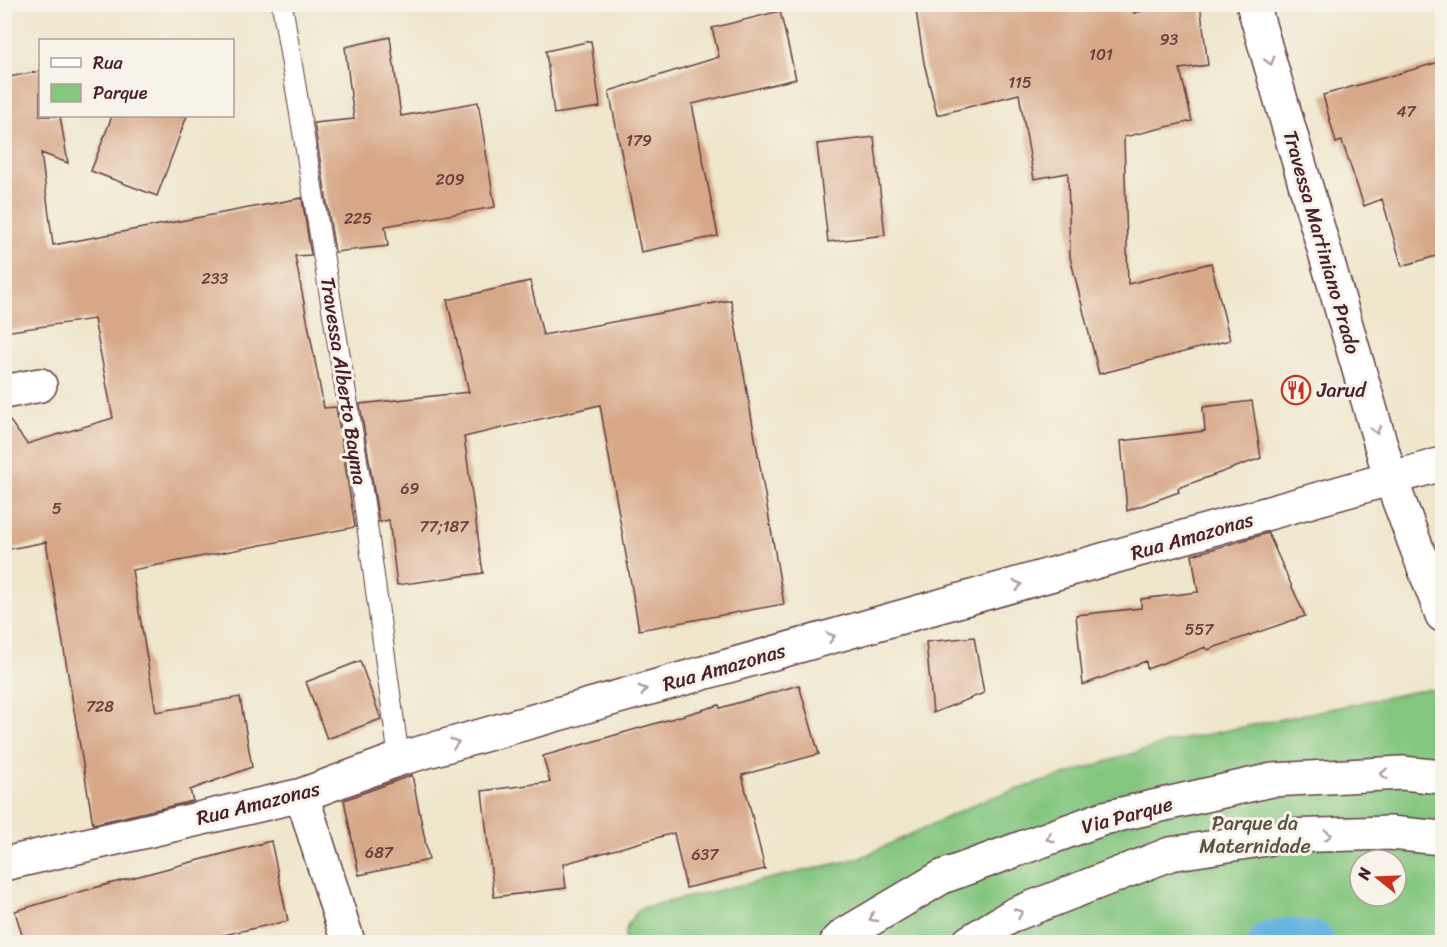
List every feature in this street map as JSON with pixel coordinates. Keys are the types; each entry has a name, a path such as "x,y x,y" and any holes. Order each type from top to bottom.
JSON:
{"street":[{"name":"Travessa Martiniano Prado","path":"1253,4 1390,480 1443,615"},
{"path":"4,392 40,385"},
{"name":"Rua Amazonas","path":"4,864 302,795 399,759 1443,464"},
{"name":"Via Parque","path":"837,942 844,935 942,877 1104,818 1272,780 1402,773 1443,777"},
{"path":"302,795 348,942"},
{"path":"969,942 1013,915 1170,854 1285,836 1390,833 1443,837"}],"lane":[{"name":"Travessa Alberto Bayma","path":"282,4 364,503 399,759"}],"green space":[{"name":"Parque da Maternidade","path":"1427,689 1442,693 1442,942 625,942 629,924 641,908 860,858 984,800 1170,742"}],"building":[{"path":"915,4 1132,4 1134,13 1173,4 1200,4 1208,65 1180,69 1192,121 1124,137 1128,284 1211,263 1230,340 1099,374 1070,257 1068,173 1034,179 1019,94 937,115 924,63"},
{"path":"780,11 796,79 692,104 718,236 641,252 609,91 719,57 712,28"},
{"path":"390,37 401,116 478,102 495,207 385,226 388,246 335,252 314,123 354,119 345,47"},
{"path":"591,41 600,107 554,114 546,51"},
{"path":"1443,61 1443,254 1402,266 1382,199 1364,206 1342,141 1336,143 1323,95"},
{"path":"39,71 39,117 60,117 68,163 41,153 53,245 302,198 311,255 295,256 324,408 336,407 355,527 132,570 156,712 240,697 252,767 190,790 193,801 93,824 46,542 4,550 4,413 27,444 113,418 94,319 4,332 4,78"},
{"path":"112,117 187,117 157,196 91,171"},
{"path":"874,137 885,235 828,242 817,144"},
{"path":"530,281 543,335 731,300 784,604 639,630 600,405 464,437 483,573 397,585 389,520 379,522 360,404 469,392 447,300"},
{"path":"1252,401 1261,458 1178,488 1179,492 1127,511 1121,441 1205,431 1203,407"},
{"path":"1268,533 1305,616 1207,650 1206,647 1147,669 1146,661 1083,685 1076,615 1141,608 1141,599 1198,592 1192,555"},
{"path":"974,637 984,693 933,713 926,642"},
{"path":"360,661 381,719 327,739 306,682"},
{"path":"799,685 819,754 742,775 765,869 686,888 674,833 563,864 566,888 494,897 482,791 550,782 543,756 719,705 720,708"},
{"path":"412,775 429,860 359,875 344,800"},
{"path":"271,841 288,921 223,935 225,942 24,942 15,911"}],"waterway":[{"path":"1269,942 1290,939 1314,942"}],"place":[{"name":"Jarud","path":"1296,390"}]}
